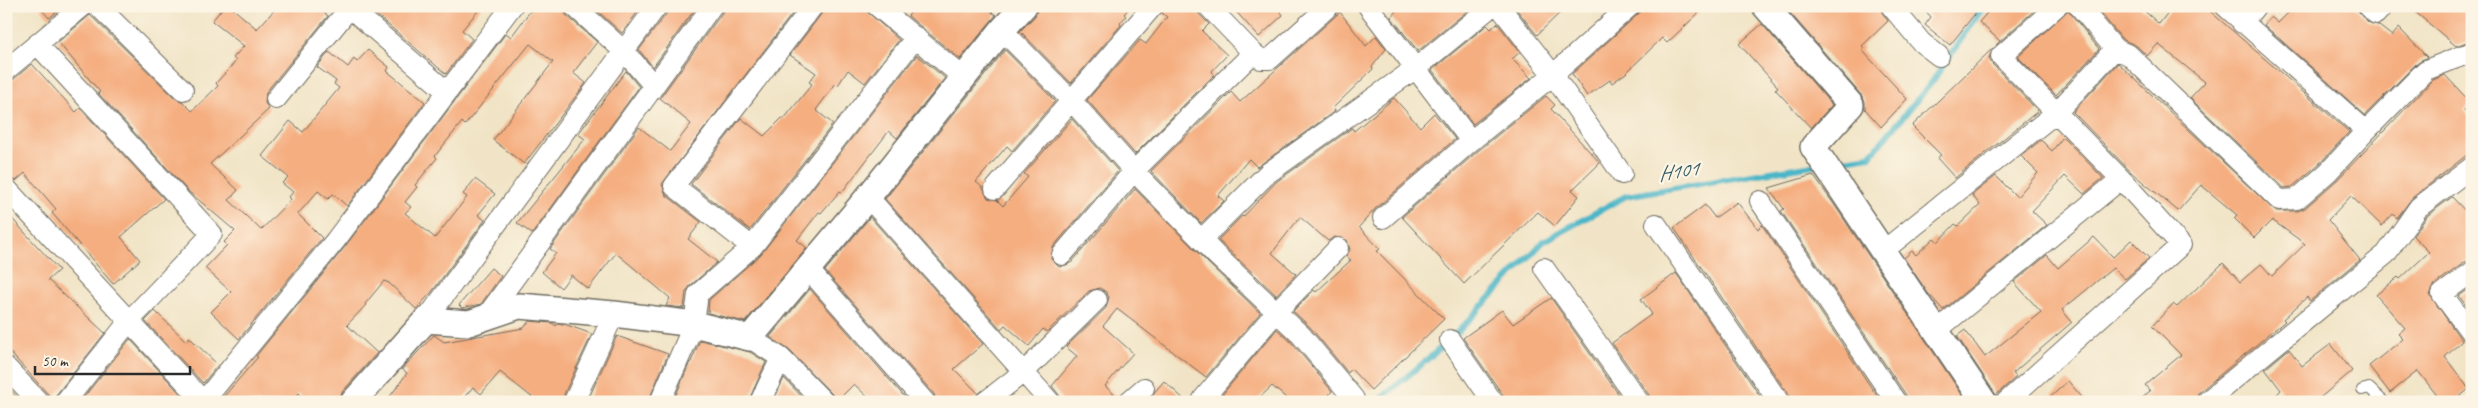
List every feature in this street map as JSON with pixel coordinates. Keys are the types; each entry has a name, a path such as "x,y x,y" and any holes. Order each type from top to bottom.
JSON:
{"street":[{"path":"6,70 82,6"},
{"path":"98,6 183,90"},
{"path":"6,188 204,402 336,241 446,91 464,73 512,6"},
{"path":"574,6 625,52 654,86"},
{"path":"353,402 426,320 657,6"},
{"path":"486,316 712,6"},
{"path":"752,247 674,186 813,6"},
{"path":"877,6 964,78"},
{"path":"750,338 868,197 1002,30 1024,6"},
{"path":"995,189 1153,6"},
{"path":"1208,6 1261,59 1270,59 1328,6"},
{"path":"1368,6 1472,141"},
{"path":"1201,240 1268,173 1416,68 1492,6"},
{"path":"1499,6 1553,75 1622,174"},
{"path":"1765,6 1851,105 1814,146 1984,402"},
{"path":"1891,6 1922,43 1939,56"},
{"path":"2006,402 2181,245 2121,179 2001,56 2056,6"},
{"path":"2079,6 2115,49 2129,55 2279,200 2297,199 2328,172 2426,70 2472,52"},
{"path":"2225,6 2366,131"},
{"path":"2242,23 2256,6"},
{"path":"2368,6 2376,14 2383,6"},
{"path":"276,99 350,7 446,91"},
{"path":"1383,218 1472,141 1553,75 1624,8"},
{"path":"1002,30 1071,100 1134,171 1201,240 1301,335 1354,399"},
{"path":"660,402 694,324 698,294 752,247 916,37"},
{"path":"37,44 212,234 130,320 65,402"},
{"path":"1883,250 2057,112 2115,49"},
{"path":"1062,255 1134,171 1253,53"},
{"path":"2206,402 2386,254 2419,207 2472,168"},
{"path":"1936,331 2121,179"},
{"path":"868,197 1025,371 1050,402"},
{"path":"1760,201 1896,402"},
{"path":"1656,224 1779,402"},
{"path":"1203,398 1277,312 1338,248"},
{"path":"1544,268 1639,402"},
{"path":"808,270 925,402"},
{"path":"2472,272 2442,294 2472,334"},
{"path":"985,402 1025,371 1097,300"},
{"path":"426,320 470,323 520,306 614,314 694,324 750,338 781,358 824,402"},
{"path":"575,399 614,314"},
{"path":"1450,340 1494,402"},
{"path":"760,402 781,358"},
{"path":"6,368 39,402"},
{"path":"1128,402 1144,388"}],"lane":[{"path":"2362,390 2369,388 2384,402"}],"building":[{"path":"39,6 64,6 49,18"},
{"path":"224,6 230,6 257,29 278,6 315,6 328,16 266,92 265,103 269,109 210,164 238,190 229,200 261,230 291,199 289,197 293,192 282,183 288,177 262,156 290,121 303,132 339,88 334,84 336,81 317,67 329,52 348,67 354,59 357,62 368,50 389,67 387,71 425,102 347,206 333,194 328,199 318,191 298,214 322,238 239,339 211,312 231,292 205,268 227,245 224,242 235,231 188,191 98,93 100,92 58,42 90,15 175,98 183,102 192,111 218,86 216,83 236,61 233,58 244,46 212,21"},
{"path":"366,6 482,6 462,30 472,39 446,74"},
{"path":"534,6 562,6 566,15 597,42 573,73 586,83 524,164 493,140 553,62 530,44 465,125 462,122 435,156 437,158 415,185 417,187 405,202 411,207 405,213 435,238 467,197 463,194 475,179 495,194 478,215 485,220 431,293 416,309 389,283 384,281 366,305 347,325 377,353 342,392 339,402 308,402 299,393 291,402 219,402 258,357 256,356 344,248 506,33 511,37"},
{"path":"592,6 642,6 622,33"},
{"path":"669,6 697,6 653,67 639,50 667,13"},
{"path":"724,6 798,6 662,184 666,195 701,222 688,239 717,262 690,286 686,292 684,308 666,306 670,298 616,253 588,289 571,275 561,288 542,272 556,253 550,249 639,127 670,151 691,124 660,98 722,13"},
{"path":"825,6 861,6 899,40 865,83 848,70 838,85 836,83 816,110 833,124 750,230 691,184 741,118 764,136 782,118 784,119 812,84 809,82 816,73 790,55 822,13"},
{"path":"915,6 983,6 996,15 960,59 908,16"},
{"path":"1038,6 1131,6 1124,14 1126,16 1120,23 1121,25 1071,83 1020,31 1035,16"},
{"path":"1165,6 1196,6 1199,14 1209,24 1202,31 1227,55 1212,71 1214,75 1135,154 1087,100 1140,40 1146,44 1167,17 1162,13"},
{"path":"1231,6 1276,6 1283,15 1259,37"},
{"path":"1400,6 1469,6 1471,8 1418,51 1391,17"},
{"path":"1514,6 1567,6 1537,35"},
{"path":"1647,6 1706,6 1667,43 1662,38 1626,73 1612,83 1610,80 1587,96 1572,74"},
{"path":"1784,6 1877,6 1880,9 1888,21 1862,46 1864,48 1862,50 1907,99 1881,127 1865,109 1865,102 1862,96"},
{"path":"1921,6 1981,6 1950,45 1925,25 1931,17"},
{"path":"1993,6 2039,6 1996,45 2000,41 1979,22"},
{"path":"2095,6 2139,6 2159,24 2173,6 2204,6 2349,132 2320,163 2292,187 2284,188 2190,98 2205,82 2158,44 2147,56 2137,46 2122,39"},
{"path":"2295,6 2354,6 2368,22 2378,25 2392,36 2399,28 2427,57 2418,62 2365,115 2264,25 2271,17 2278,23"},
{"path":"2408,6 2472,6 2472,40 2456,46"},
{"path":"2068,10 2099,49 2056,95 2018,57"},
{"path":"1340,12 1366,46 1376,36 1386,49 1372,67 1373,69 1333,108 1335,111 1257,167 1249,159 1218,196 1224,201 1201,223 1151,171 1231,92 1240,102"},
{"path":"1497,23 1520,52 1512,59 1531,78 1473,124 1432,70 1487,25 1491,29"},
{"path":"1762,24 1832,105 1811,128 1775,89 1778,87 1739,44"},
{"path":"1993,48 1989,58 1992,64 2038,111 1955,178 1937,158 1941,155 1912,126"},
{"path":"1005,50 1055,101 1012,151 1007,146 976,182 983,188 988,198 997,200 1003,206 1028,177 1024,174 1072,119 1118,171 1053,247 1051,259 1059,267 1071,263 1135,189 1260,313 1206,377 1117,309 1103,326 1133,353 1105,386 1117,397 1116,402 1062,402 1052,386 1077,356 1066,347 1106,308 1109,297 1106,292 1100,288 1089,291 1047,332 1043,329 1029,346 1005,325 1001,329 885,199"},
{"path":"917,55 945,78 897,138 889,131 842,192 840,191 821,213 819,212 797,240 807,248 745,322 708,313 709,300 761,254"},
{"path":"2118,63 2275,211 2298,211 2305,208 2337,180 2433,80 2445,75 2471,103 2464,110 2472,120 2472,151 2412,198 2397,218 2393,214 2382,226 2351,196 2328,220 2360,260 2310,301 2307,297 2283,319 2285,321 2198,393 2194,402 2138,402 2150,391 2145,385 2181,355 2152,326 2173,304 2177,307 2223,263 2240,282 2261,264 2272,276 2305,244 2272,220 2254,238 2234,218 2237,215 2201,185 2178,211 2132,173 2073,112"},
{"path":"32,64 76,112 80,108 164,199 121,237 140,260 113,284 52,213 56,209 25,173 16,181 6,176 6,82 14,79"},
{"path":"626,71 639,87 532,234 517,223 585,139 578,134"},
{"path":"1546,96 1555,105 1551,109 1600,163 1572,190 1579,196 1555,226 1538,212 1464,284 1402,217 1479,150"},
{"path":"1394,98 1420,127 1434,113 1455,139 1375,209 1359,227 1380,249 1377,251 1444,319 1371,390 1351,369 1348,373 1310,327 1293,311 1314,290 1316,292 1351,260 1346,256 1350,250 1347,240 1335,237 1328,241 1300,217 1272,253 1296,274 1276,295 1218,240 1276,182 1352,128 1354,131"},
{"path":"2063,137 2103,178 2084,194 2065,176 2032,211 2047,225 1943,310 1928,293 1904,258 1912,251 1916,255 1934,238 1938,242 1955,224 1958,226 1980,205 1972,195 1996,176 2017,197 2038,173 2021,156 2041,140 2052,151"},
{"path":"1813,175 1967,402 1908,402 1906,395 1781,211 1784,209 1769,188"},
{"path":"2452,197 2472,218 2472,260 2465,262 2435,284 2430,295 2462,341 2445,357 2469,389 2453,402 2442,402 2418,371 2390,393 2369,366 2403,339 2398,334 2405,328 2376,295 2398,277 2400,279 2429,252 2413,236 2428,215"},
{"path":"1737,202 1758,229 1762,225 1881,402 1791,402 1789,395 1674,228 1705,205 1715,218"},
{"path":"6,212 59,270 48,280 105,333 56,395 53,402 51,402 48,394 6,348"},
{"path":"870,217 983,344 954,369 978,393 973,402 937,402 934,394 825,271"},
{"path":"2094,237 2113,257 2131,240 2149,258 2125,279 2113,268 2062,310 2072,322 2013,373 2016,377 1996,395 1957,336 1965,330 1985,357 2041,312 2014,282 2047,255 2058,268"},
{"path":"491,268 501,276 481,304 462,308 459,305"},
{"path":"1676,273 1764,402 1651,402 1649,395 1612,343 1652,314 1641,299"},
{"path":"2472,287 2472,314 2459,296"},
{"path":"810,289 907,402 873,402 854,384 836,402 832,394 789,350 770,337"},
{"path":"1551,298 1624,402 1505,402 1503,395 1463,338 1502,310 1513,324"},
{"path":"155,311 186,341 189,337 218,365 203,383 145,321"},
{"path":"529,321 552,323 556,326 557,324 564,324 592,334 564,394 564,402 538,402 500,372 481,394 473,387 460,402 386,402 407,373 402,369 434,335 444,342 524,328"},
{"path":"1277,329 1292,343 1332,391 1324,402 1291,402 1272,386 1255,402 1216,402"},
{"path":"617,336 668,354 648,402 587,402"},
{"path":"130,339 188,402 80,402"},
{"path":"700,340 750,352 766,362 748,402 673,402 690,362 692,363"},
{"path":"2331,344 2352,371 2315,402 2270,402 2281,390 2265,369 2289,349 2302,366"},
{"path":"784,378 807,402 773,402"},
{"path":"1164,381 1187,402 1146,402"},
{"path":"2068,381 2086,402 2045,402"},
{"path":"6,385 22,402 6,402"}],"waterway":[{"name":"H101","path":"1831,162 1870,156 1932,82 1984,6"},
{"name":"H101","path":"1377,402 1450,340 1544,241 1626,196 1819,164"}]}
